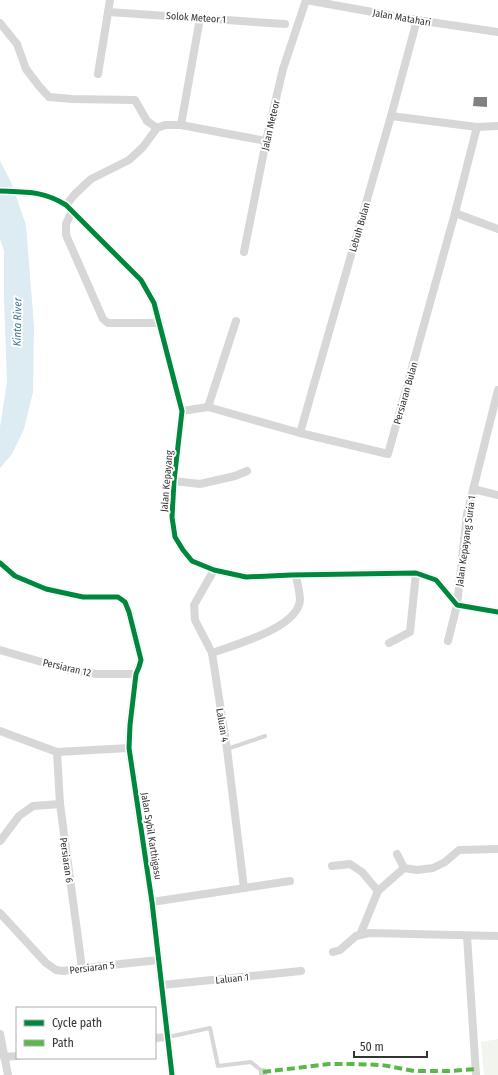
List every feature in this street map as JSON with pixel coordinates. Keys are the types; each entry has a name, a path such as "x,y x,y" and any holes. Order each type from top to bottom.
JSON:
{"street":[{"path":"98,74 110,0"},
{"name":"Jalan Matahari","path":"306,0 417,20 498,32"},
{"name":"Jalan Meteor","path":"244,252 266,141 283,69 306,0"},
{"name":"Solok Meteor 1","path":"108,12 285,24"},
{"path":"181,125 200,18"},
{"name":"Lebuh Bulan","path":"300,433 417,20"},
{"path":"0,22 17,44 26,69 49,97 135,100 147,121 157,128"},
{"path":"391,116 477,127 498,126"},
{"path":"160,323 108,323 103,319 66,234 69,208 75,194 91,179 129,160 143,147 157,128 164,125 181,125 266,141"},
{"name":"Persiaran Bulan","path":"182,411 208,407 300,433 388,454 455,213 477,127"},
{"name":"Jalan Kepayang","path":"0,191 30,192 53,197 69,208 141,280 154,303 182,411 174,481 172,517 175,536 183,550 192,560 214,570 246,577 416,573 436,580 457,605"},
{"path":"455,213 498,229"},
{"path":"208,407 236,321"},
{"name":"Jalan Kepayang Suria 1","path":"448,641 457,605 468,514 498,390"},
{"path":"174,481 200,484 235,476 246,471"},
{"path":"473,489 498,495"},
{"name":"Jalan Sybil Karthigasu","path":"0,563 15,576 46,589 83,597 118,597 125,602 129,612 141,660 140,668 136,674 129,748 152,902 172,1075"},
{"name":"Laluan 4","path":"214,570 194,605 195,620 212,653 227,749 244,888"},
{"path":"389,643 410,632 416,573"},
{"path":"212,653 280,626 294,613 300,600 296,575"},
{"path":"457,605 498,612"},
{"name":"Persiaran 12","path":"0,650 70,670 97,674 136,674"},
{"path":"0,731 57,752 129,748"},
{"name":"Persiaran 6","path":"57,752 60,804 82,968"},
{"path":"0,841 19,816 33,806 60,804"},
{"path":"404,868 417,870 433,868 445,862 459,850 498,849"},
{"path":"396,854 404,868"},
{"path":"332,866 350,864 362,872 378,891"},
{"path":"360,935 378,891 404,868"},
{"path":"152,902 290,881"},
{"name":"Persiaran 5","path":"0,913 46,963 56,970 63,971 159,960"},
{"path":"333,952 340,950 356,936 369,933 498,936"},
{"path":"467,936 476,1075"},
{"name":"Laluan 1","path":"162,985 301,971"},
{"path":"0,1034 8,1075"},
{"path":"156,1038 168,1037"},
{"path":"4,1057 16,1056"}],"lane":[{"path":"227,749 264,736"},
{"path":"168,1037 210,1028 218,1066 251,1062 263,1074"}],"shaded area":[{"path":"498,1039 498,1075 484,1075 481,1042"}],"water":[{"name":"Kinta River","path":"0,161 11,182 26,225 34,326 33,392 24,429 12,454 0,468 0,427 7,382 4,251 0,239"}],"building":[{"path":"474,97 487,97 487,107 473,106"}],"marked path":[{"path":"263,1072 329,1064 382,1065 414,1071 476,1069"}],"cycle path":[{"path":"0,191 34,193 50,197 66,205 141,280 154,303 182,411 174,481 172,517 175,537 192,561 214,570 246,577 416,573 436,580 457,605 498,612"},
{"path":"0,563 15,576 46,589 83,597 118,597 125,602 129,612 141,660 136,674 129,748 152,902 172,1075"}]}
